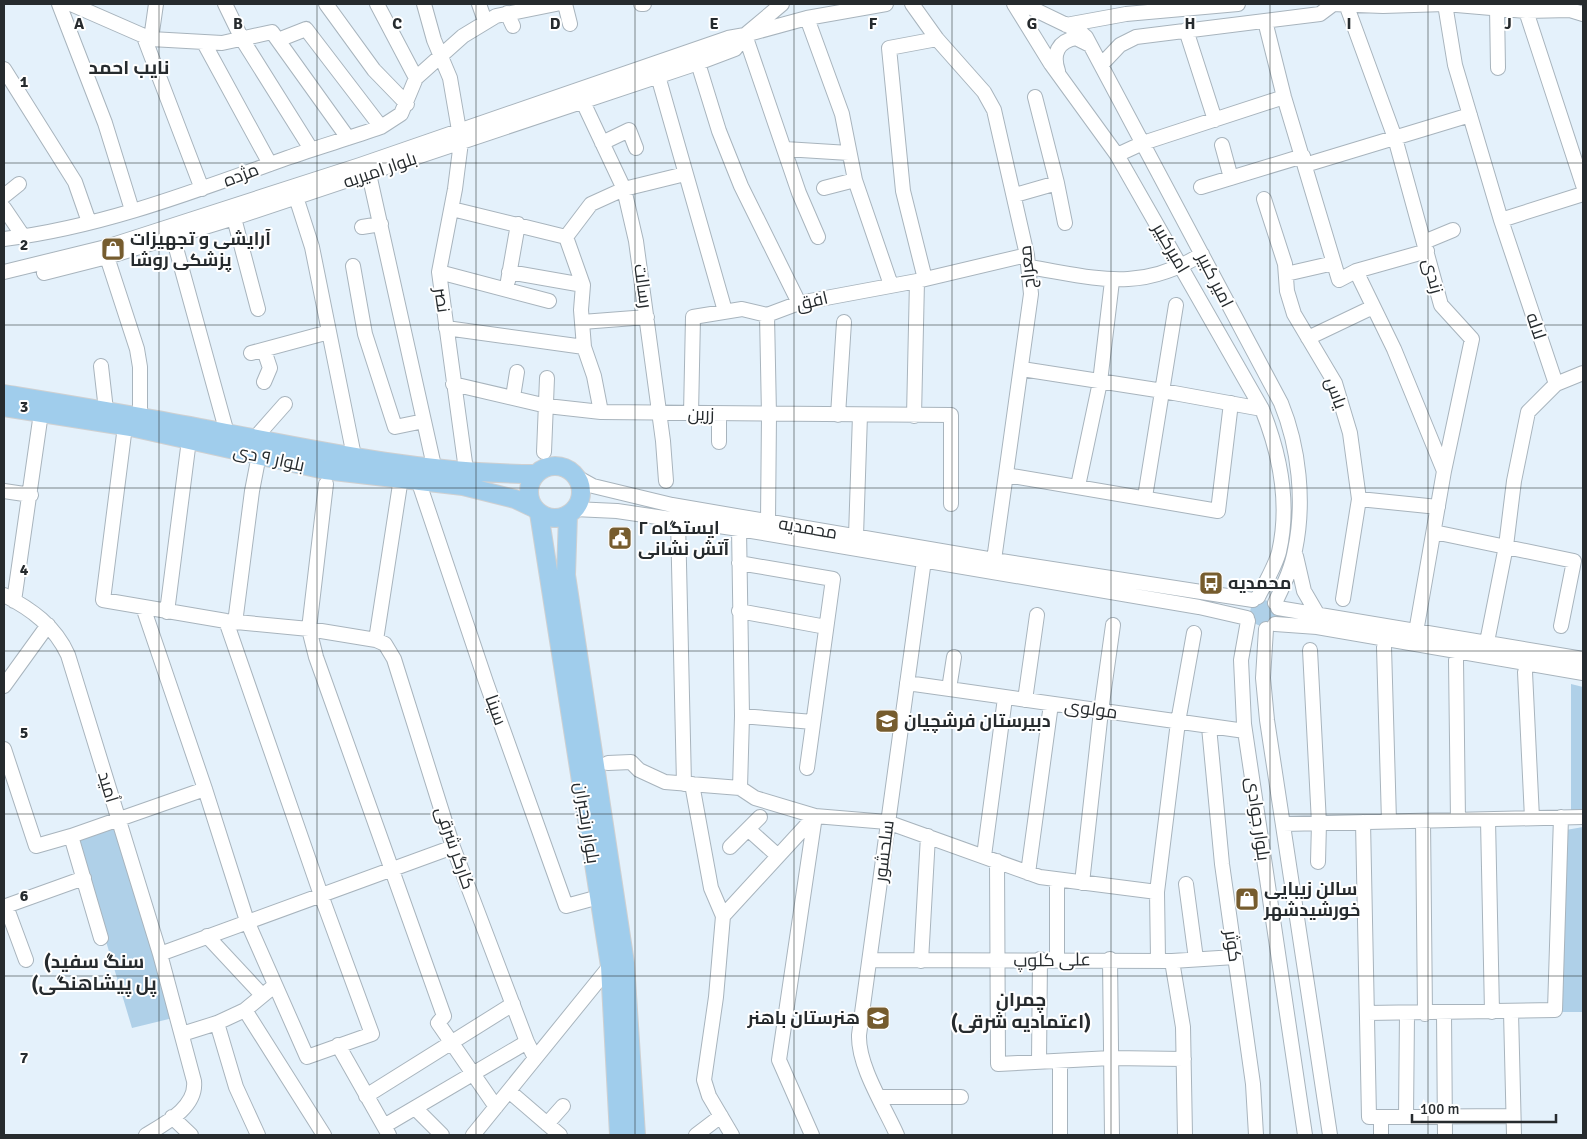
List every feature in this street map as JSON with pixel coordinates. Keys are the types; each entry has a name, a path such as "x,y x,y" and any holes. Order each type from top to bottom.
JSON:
{"main road":[{"name":"بلوار ۹ دی","path":"4,394 106,410 227,433 257,447 325,470 463,486 515,499 536,510"},
{"name":"بلوار ۹ دی","path":"4,407 125,426 189,440 354,456 466,470 536,474"},
{"path":"552,466 568,470 575,476 581,492 571,512 553,518 536,510 529,494 532,480 536,474 552,466"},
{"name":"بلوار رنجبران","path":"536,510 599,896 618,965 619,1135"},
{"name":"بلوار رنجبران","path":"571,512 566,575 618,965 636,1135"}],"street":[{"path":"59,4 105,122 132,210"},
{"path":"74,4 148,38 204,43 242,39 272,32 348,138"},
{"path":"156,4 148,38 202,190"},
{"path":"225,4 242,39 311,149"},
{"path":"326,4 374,70 407,104"},
{"path":"377,4 416,78"},
{"name":"نصر","path":"424,4 434,40 450,78 459,137 452,209 439,272 466,470"},
{"path":"478,4 485,21"},
{"name":"مژده","path":"4,239 89,222 202,190 311,149 381,127 400,115 407,104 416,78 441,55 485,21 507,12 556,4"},
{"path":"565,4 570,24"},
{"name":"بلوار امیریه","path":"4,272 106,247 459,137 583,102 698,63 735,49 745,35 782,4"},
{"path":"818,238 799,193 745,35 808,18 886,4"},
{"name":"معراج","path":"912,4 937,38 984,92 994,110 1015,194 1028,261 1030,294 1022,369 994,560"},
{"name":"امیرکبیر","path":"1014,4 1060,76 1117,155 1262,409 1273,436 1279,463 1283,511 1278,554 1256,599"},
{"name":"امیر کبیر","path":"1023,4 1079,31 1090,45 1102,64 1281,403 1291,430 1299,497 1296,550 1277,606"},
{"path":"1066,25 1126,14 1238,4"},
{"path":"1102,64 1120,45 1130,39 1186,30 1320,14 1339,5 1445,4 1526,11 1569,7 1583,14"},
{"name":"لاله","path":"1445,4 1456,65 1470,115 1501,220 1556,384"},
{"name":"زندی","path":"1339,5 1395,138 1442,305 1472,339 1444,471 1416,632"},
{"path":"1497,8 1498,68"},
{"path":"1526,11 1583,185"},
{"path":"507,12 513,26"},
{"path":"808,18 842,114 855,180 891,285"},
{"path":"1265,21 1284,96 1339,280 1356,270 1425,246 1453,230"},
{"path":"278,40 306,29 381,127"},
{"path":"1186,30 1215,120"},
{"name":"بلوار امیریه","path":"4,281 107,257 369,174 459,137 728,38 745,35"},
{"path":"914,416 921,280 903,191 889,48 937,38"},
{"path":"1060,76 1054,60 1060,44 1076,38 1090,45"},
{"path":"204,43 270,164"},
{"path":"698,63 719,131 741,186 799,303"},
{"path":"4,69 74,182 89,222"},
{"path":"658,76 724,311"},
{"path":"1117,155 1143,143 1284,96"},
{"path":"1035,97 1065,223"},
{"name":"رسالت","path":"583,102 624,189 636,241 666,481"},
{"path":"1201,187 1395,138 1470,115"},
{"path":"602,143 629,130 636,148"},
{"path":"1222,145 1231,178"},
{"path":"785,148 849,154"},
{"path":"369,174 434,466"},
{"path":"566,237 591,204 624,189 686,174"},
{"path":"824,188 855,180"},
{"path":"1015,194 1057,183"},
{"path":"4,196 19,184"},
{"path":"1501,220 1583,194"},
{"path":"296,197 312,248 354,456"},
{"name":"یاس","path":"1264,198 1285,264 1287,291 1294,314 1335,383 1350,433 1359,499 1343,599"},
{"path":"4,208 23,236"},
{"path":"452,209 566,237"},
{"path":"234,218 258,309"},
{"path":"362,227 381,224"},
{"path":"507,289 518,224"},
{"path":"173,237 227,433"},
{"path":"566,237 583,285 582,322 584,347 594,376 601,412"},
{"path":"1028,261 1112,281 1149,278 1182,267 1202,254"},
{"path":"107,257 137,349 140,367 140,416"},
{"name":"افق","path":"767,315 799,303 1028,261"},
{"path":"1286,274 1334,263"},
{"path":"353,266 365,334 395,427 424,422"},
{"path":"1356,270 1394,349 1444,471"},
{"path":"439,272 549,301"},
{"path":"509,272 583,285"},
{"path":"1078,486 1100,382 1112,281"},
{"path":"1145,498 1176,305"},
{"path":"1308,338 1373,307"},
{"path":"691,414 693,317 742,309 767,315 769,415 768,521"},
{"path":"582,322 647,317"},
{"path":"838,415 844,322"},
{"path":"446,328 584,347"},
{"path":"264,382 270,368 258,352 329,332"},
{"path":"101,366 106,410"},
{"path":"1022,369 1262,409"},
{"path":"513,397 517,372"},
{"path":"1487,642 1506,546 1514,481 1528,412 1556,384 1583,374"},
{"path":"544,452 547,378"},
{"name":"زرین","path":"453,384 546,406 601,412 769,415 951,415 951,504"},
{"path":"1006,475 1218,511 1231,403"},
{"path":"143,607 205,789 246,921 307,1057 372,1034 321,895 231,622 252,491 257,447 285,404"},
{"path":"9,598 31,495 41,413"},
{"path":"719,414 719,442"},
{"path":"856,536 860,415"},
{"path":"125,426 103,600 167,612 376,640 409,479"},
{"path":"167,612 189,440"},
{"name":"محمدیه","path":"575,476 593,486 667,504 994,560 1256,599"},
{"name":"سینا","path":"409,479 486,682 566,906 599,896"},
{"path":"326,484 309,630 316,657 444,1016 438,1024 496,1107"},
{"path":"4,491 31,495"},
{"path":"1359,499 1438,507"},
{"name":"محمدیه","path":"571,512 595,508 739,529 1199,607 1248,619"},
{"path":"678,520 688,784 711,888 723,916 716,997 704,1080 705,1088 732,1135"},
{"path":"739,529 742,716 740,788"},
{"path":"1434,532 1574,561 1561,626"},
{"path":"1296,550 1299,579 1318,615"},
{"name":"سلحشور","path":"897,1135 866,1068 859,1043 887,822 924,560"},
{"path":"739,563 833,579 807,768"},
{"name":"اُمید","path":"9,598 48,625 64,646 76,677 118,821 160,954 194,1081 195,1092 191,1101 172,1118"},
{"path":"1583,659 1318,615 1277,606 1270,598 1256,599 1247,608 1248,619 1254,627 1317,627 1583,672"},
{"path":"1270,626 1278,619 1277,606"},
{"path":"739,612 826,627"},
{"path":"1024,700 1037,615"},
{"name":"بلوار جوادی","path":"1248,619 1240,668 1245,731 1305,1135"},
{"path":"4,686 48,625"},
{"path":"1082,883 1101,711 1113,625"},
{"name":"بلوار جوادی","path":"1270,626 1264,688 1330,1135"},
{"path":"1186,1135 1183,1027 1165,960 1157,892 1178,722 1194,633"},
{"name":"کارگر شرقی","path":"376,640 385,644 394,659 453,847 527,1042 536,1058"},
{"path":"1384,647 1389,821"},
{"path":"1310,650 1319,823 1318,862"},
{"path":"949,690 954,657"},
{"path":"1456,660 1458,820"},
{"path":"1524,672 1532,818"},
{"name":"مولوی","path":"907,683 1245,731"},
{"path":"1006,698 990,859 998,961 998,1064 1111,1058 1184,1059"},
{"path":"1028,873 1051,704"},
{"path":"742,716 813,722"},
{"name":"کوثر","path":"1208,727 1222,864 1253,1084 1256,1135"},
{"path":"4,749 36,846 118,821 205,789"},
{"path":"608,763 628,761 661,780 740,788 755,798 815,816 887,822 1028,873 1058,880 1157,892"},
{"path":"723,916 815,816"},
{"path":"812,1135 779,1060 815,816"},
{"path":"730,847 760,817"},
{"path":"1366,1014 1555,1010 1561,817"},
{"path":"1283,824 1583,817"},
{"path":"1488,820 1492,1012"},
{"path":"1424,821 1425,1014"},
{"path":"1363,822 1366,1014 1375,1117 1381,1135"},
{"path":"748,828 778,856"},
{"path":"71,836 101,938"},
{"path":"921,961 928,836"},
{"path":"160,954 453,847"},
{"path":"26,960 6,906 84,878"},
{"path":"1057,959 1058,880"},
{"path":"1186,884 1196,959"},
{"path":"207,936 262,995"},
{"name":"علی کلوپ","path":"870,960 1165,960 1234,957"},
{"path":"1039,1062 1040,959"},
{"path":"1110,959 1112,1135"},
{"path":"473,1135 536,1058 618,965"},
{"path":"182,1034 217,1023 245,1010 274,986"},
{"path":"366,1096 513,1004"},
{"path":"245,1010 324,1135"},
{"path":"1444,1012 1445,1135"},
{"path":"1511,1012 1514,1135"},
{"path":"1406,1117 1407,1014"},
{"path":"217,1023 236,1087 258,1135"},
{"path":"338,1045 386,1131 415,1108 527,1042"},
{"path":"1060,1061 1060,1135"},
{"path":"509,1091 560,1135"},
{"path":"879,1097 961,1096"},
{"path":"547,1124 563,1106"},
{"path":"415,1108 442,1135"},
{"path":"696,1135 721,1116"},
{"path":"1375,1117 1513,1116"},
{"path":"146,1135 172,1118 191,1135"}],"shaded area":[{"path":"1263,600 1272,604 1276,613 1272,622 1263,626 1254,622 1250,613 1254,604"},
{"path":"1571,684 1583,687 1583,810 1571,811"},
{"path":"115,827 173,1018 132,1028 75,838"},
{"path":"1583,827 1583,1012 1561,1012 1566,830"}],"place":[{"name":"آرایشی و تجهیزات پزشکی روشا","path":"113,249"},
{"name":"ایستگاه ۲ آتش نشانی","path":"620,538"},
{"name":"محمدیه","path":"1211,583"},
{"name":"دبیرستان فرشچیان","path":"887,721"},
{"name":"سالن زیبایی خورشیدشهر","path":"1247,899"},
{"name":"هنرستان باهنر","path":"878,1018"}],"district":[{"name":"نایب احمد","path":"129,67"},
{"name":"(سنگ سفید (پل پیشاهنگی","path":"94,972"},
{"name":"چمران (اعتمادیه شرقی)","path":"1021,1010"}]}
